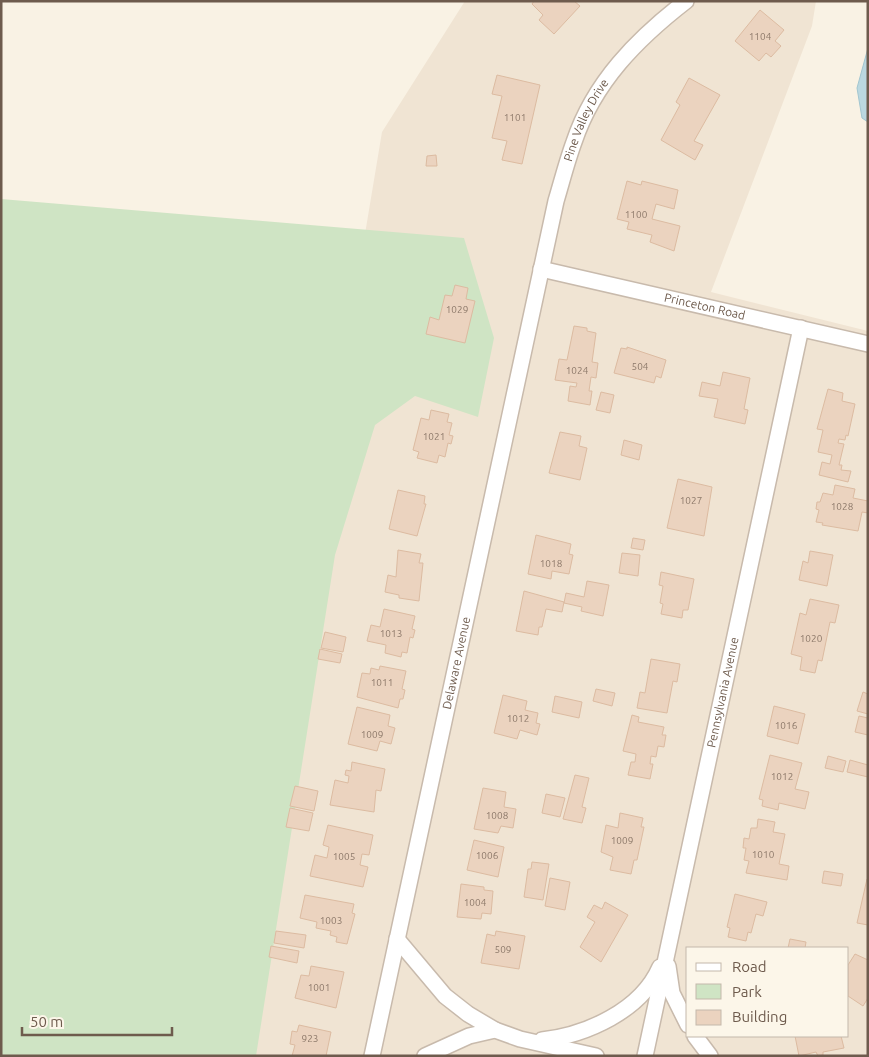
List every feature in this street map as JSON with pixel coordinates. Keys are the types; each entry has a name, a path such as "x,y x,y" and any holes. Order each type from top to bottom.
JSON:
{"street":[{"name":"Pine Valley Drive","path":"541,269 556,201 574,141 584,116 603,84 626,54 653,27 686,1"},
{"name":"Princeton Road","path":"541,269 868,344"},
{"name":"Delaware Avenue","path":"372,1056 460,655 541,269"},
{"name":"Pennsylvania Avenue","path":"645,1056 801,328"},
{"path":"397,939 445,996 468,1014 495,1030 532,1042 596,1056"},
{"path":"667,950 672,992 686,1021"},
{"path":"532,1042 555,1039 583,1031 609,1019 628,1006 646,989 657,974 667,950"},
{"path":"425,1056 468,1036 495,1030"},
{"path":"696,1037 710,1056"},
{"path":"532,1042 552,1056"}],"shaded area":[{"path":"465,1 816,1 812,26 711,292 868,331 868,1056 228,1056 382,132"}],"green space":[{"path":"1,199 464,238 494,338 478,417 415,396 375,425 335,555 256,1056 1,1056"}],"water":[{"path":"868,48 868,122 862,118 857,88"}],"building":[{"path":"534,1 574,1 580,6 554,34 539,20 543,15 532,4"},
{"path":"760,10 784,30 775,41 781,46 771,57 766,53 759,61 735,41"},
{"path":"497,75 540,85 522,164 502,160 507,141 492,138 502,96 492,94"},
{"path":"689,78 720,95 694,141 703,145 695,160 661,140 680,105 676,102"},
{"path":"436,155 437,166 426,166 427,156"},
{"path":"627,181 641,185 642,181 678,190 674,209 656,204 652,219 680,226 674,251 650,242 652,235 627,229 629,222 617,219"},
{"path":"455,285 468,288 466,299 475,301 465,343 426,334 430,317 439,320 445,295 452,296"},
{"path":"574,326 587,328 587,331 596,333 592,362 598,363 596,378 591,377 590,405 568,401 570,386 576,387 577,383 555,380 559,359 567,360"},
{"path":"627,347 666,360 661,378 656,376 654,383 614,373 621,348 627,349"},
{"path":"723,372 750,378 744,409 748,410 745,424 714,417 718,399 699,396 702,382 720,386"},
{"path":"828,389 843,393 842,401 855,404 848,436 846,435 845,440 839,439 838,443 844,444 839,465 842,465 841,470 851,471 848,482 819,475 822,462 830,464 832,455 818,452 823,430 817,429"},
{"path":"601,392 614,395 610,413 596,410"},
{"path":"431,410 449,414 447,422 452,423 449,435 453,436 451,444 448,443 445,457 439,455 437,463 417,458 419,452 413,450 421,418 429,420"},
{"path":"560,432 581,436 579,446 587,448 580,480 549,473"},
{"path":"624,440 642,445 639,460 621,455"},
{"path":"678,479 712,487 704,536 667,528"},
{"path":"835,485 855,489 853,498 868,501 868,513 862,512 858,531 822,525 823,523 816,522 819,510 816,509 817,502 820,502 823,493 833,495"},
{"path":"398,490 425,496 424,504 426,504 417,536 389,529"},
{"path":"536,535 571,544 569,554 573,555 569,574 552,571 551,579 528,574"},
{"path":"633,538 645,540 643,550 631,548"},
{"path":"398,550 421,554 419,563 423,563 419,601 399,598 399,595 385,592 388,575 396,577"},
{"path":"810,551 833,555 827,586 799,580 803,561 808,563"},
{"path":"622,553 640,555 638,576 619,573"},
{"path":"661,572 694,579 688,610 683,610 682,618 661,614 663,604 660,603 663,586 659,585"},
{"path":"587,581 609,585 603,616 581,611 582,607 564,603 566,593 584,597"},
{"path":"524,591 564,602 562,612 546,609 538,635 516,631"},
{"path":"810,599 839,605 835,623 830,622 822,661 818,660 815,673 800,670 802,657 791,654 800,613 806,615"},
{"path":"384,609 415,616 412,629 415,630 413,638 410,637 407,653 402,652 401,657 385,653 386,645 367,641 371,625 380,627"},
{"path":"325,632 346,637 343,652 321,648"},
{"path":"320,649 342,654 340,663 318,659"},
{"path":"651,659 680,664 677,682 673,681 667,713 637,708 640,692 645,693"},
{"path":"380,666 406,671 402,689 405,690 398,708 357,697 362,673 370,674 371,668 379,670"},
{"path":"596,689 615,693 612,706 593,701"},
{"path":"863,692 868,694 868,714 857,711"},
{"path":"503,695 527,701 525,710 538,713 536,723 540,724 537,735 520,730 517,739 494,733"},
{"path":"555,696 582,702 579,718 552,712"},
{"path":"774,706 805,714 798,744 767,736"},
{"path":"357,707 390,715 388,726 395,728 391,744 380,741 377,751 348,744"},
{"path":"632,715 639,717 638,722 664,727 662,735 666,735 664,747 658,746 656,757 651,756 650,764 653,764 650,779 628,775 631,762 635,762 636,754 623,751"},
{"path":"859,716 868,718 868,735 855,732"},
{"path":"770,755 802,763 795,789 809,792 805,809 779,803 778,810 762,806 763,800 759,799"},
{"path":"828,756 846,761 843,772 825,768"},
{"path":"850,760 868,765 868,777 847,772"},
{"path":"352,762 385,769 381,791 376,790 374,812 330,805 335,780 348,783 349,776 345,775 346,770 351,771"},
{"path":"575,775 589,778 582,807 586,808 582,823 563,819"},
{"path":"295,786 318,791 314,811 290,806"},
{"path":"483,788 506,792 504,807 516,809 513,828 501,826 498,833 474,829"},
{"path":"546,794 565,798 560,817 542,813"},
{"path":"290,808 313,813 309,831 286,827"},
{"path":"620,813 643,818 641,827 644,827 637,860 634,860 631,874 610,870 613,857 601,852 606,825 618,828"},
{"path":"758,819 775,822 773,832 785,834 779,864 789,866 787,880 746,873 749,861 744,860 746,848 743,848 744,838 749,839 751,828 757,828"},
{"path":"328,825 373,835 369,855 362,854 360,865 368,867 363,887 310,876 315,855 327,858 329,847 323,845"},
{"path":"474,840 504,847 498,877 467,870"},
{"path":"532,862 549,864 543,900 524,897 528,869 531,869"},
{"path":"824,871 843,874 841,886 822,883"},
{"path":"550,878 570,882 565,910 545,906"},
{"path":"868,879 868,925 857,923"},
{"path":"461,884 484,887 484,890 493,891 491,914 482,913 481,919 457,917"},
{"path":"735,894 767,902 763,916 756,914 751,933 748,932 746,941 728,937 730,928 727,927"},
{"path":"305,895 354,904 352,913 355,914 347,944 336,942 337,937 330,935 331,931 316,928 317,922 300,918"},
{"path":"605,902 628,915 601,962 580,947 595,922 587,917 594,905 602,909"},
{"path":"276,931 306,935 304,948 274,943"},
{"path":"496,931 525,936 519,969 481,963 487,934 495,936"},
{"path":"790,939 806,942 805,947 788,947"},
{"path":"271,946 299,951 297,963 269,957"},
{"path":"855,954 868,960 868,998 863,1006 849,997 849,963"},
{"path":"311,966 344,972 336,1008 295,998 301,975 309,976"},
{"path":"299,1025 331,1032 326,1056 292,1056 295,1045 290,1044 292,1031 297,1032"},
{"path":"795,1037 841,1037 844,1048 823,1052 823,1055 818,1056 816,1052 799,1056"}]}
